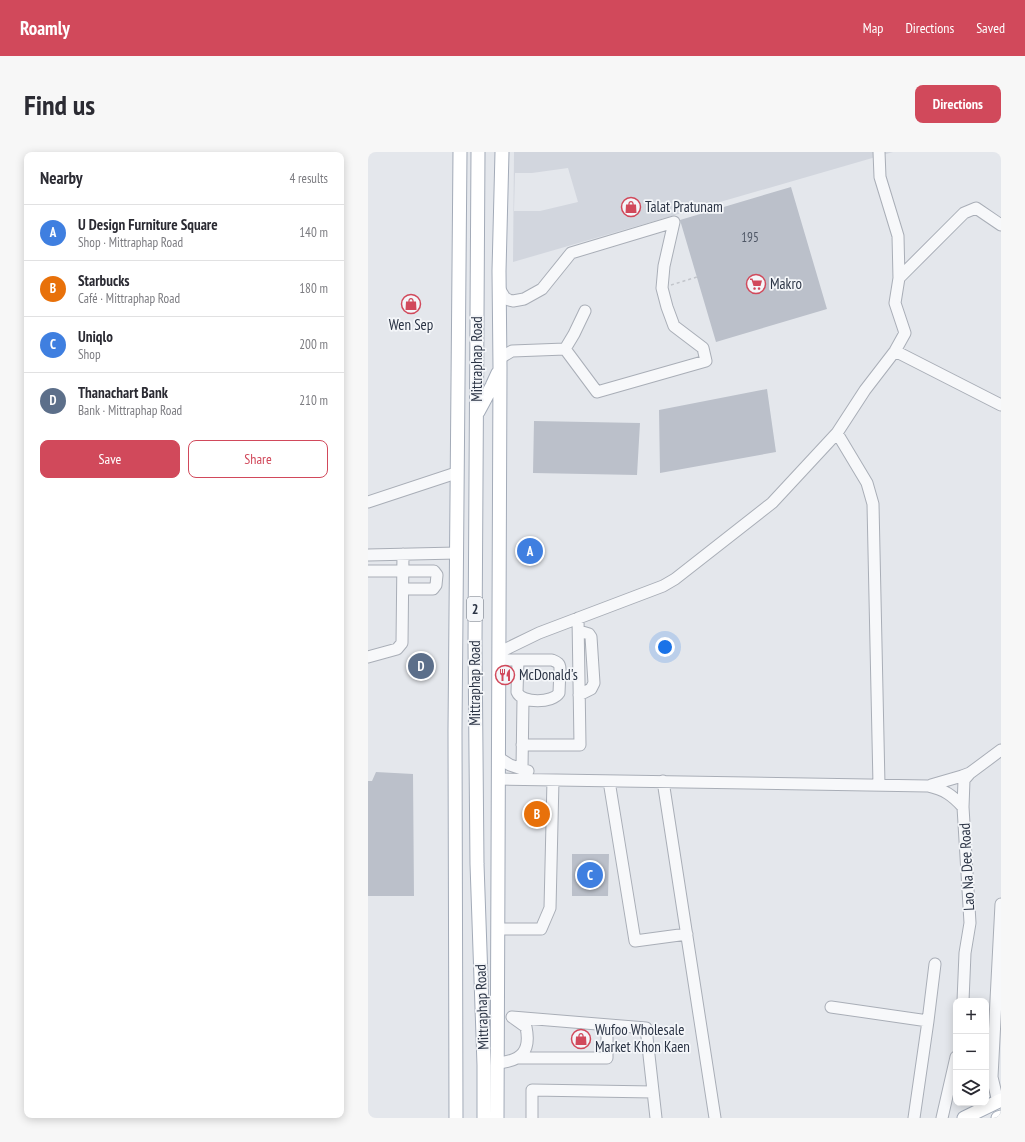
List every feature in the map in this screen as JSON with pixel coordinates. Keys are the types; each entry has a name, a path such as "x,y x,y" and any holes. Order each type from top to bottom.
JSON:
{"main road":[{"name":"Mittraphap Road","path":"456,1118 456,473 460,152"},
{"name":"Mittraphap Road","path":"478,152 474,644 477,864 484,1118"},
{"name":"Mittraphap Road","path":"497,1118 500,656 499,288 502,152"},
{"path":"476,414 492,386 500,363"},
{"path":"477,864 485,888 498,907"},
{"path":"484,1077 498,1008"},
{"name":"Mittraphap Road","path":"449,1118 455,1062"},
{"path":"964,1118 999,1101"}],"street":[{"path":"500,656 540,633 663,586 675,579 772,503 837,433 865,390 895,351 904,333 895,303 899,278 898,236 880,177 879,152"},
{"path":"899,278 964,213 976,208 1000,224"},
{"path":"499,288 505,298 513,301 524,299 542,289 570,253 674,222 664,266 662,288 674,326 703,348 706,361 597,392 565,349"},
{"path":"565,349 585,311"},
{"path":"500,363 512,351 565,349"},
{"path":"895,351 1001,405"},
{"path":"837,433 867,483 873,504 879,785"},
{"path":"368,502 456,473"},
{"path":"368,555 457,553"},
{"path":"368,657 397,649 401,645 403,554"},
{"path":"368,571 432,570 437,575 436,585 433,588 403,589"},
{"path":"522,745 580,745 578,618"},
{"path":"500,656 518,661 552,660 558,662 560,665 559,693 552,698 539,700 523,698 517,692 518,661"},
{"path":"522,769 523,698"},
{"path":"928,786 970,773 1001,750"},
{"path":"499,758 510,765 532,773 529,779"},
{"name":"Lao Na Dee Road","path":"963,998 965,953 970,924 963,808 964,780 970,773"},
{"path":"499,779 928,786 940,789 950,794 963,808"},
{"path":"498,929 541,929 550,908 553,780"},
{"path":"609,780 635,941 687,934"},
{"path":"663,781 715,1118"},
{"path":"999,1101 992,1077 1001,904"},
{"path":"914,1118 935,964"},
{"path":"831,1007 928,1021"},
{"path":"498,1008 526,1027 528,1037 524,1053 508,1062 498,1063"},
{"path":"512,1017 646,1028 656,1118"},
{"path":"517,1058 607,1058 607,1025"},
{"path":"942,1118 953,1070"},
{"path":"532,1118 532,1090 653,1092"}],"path":[{"path":"662,288 697,277"}],"shaded area":[{"name":"Talat Pratunam","path":"514,152 893,152 513,262","holes":["568,168 578,202 540,211 514,211 515,173 532,173"]}],"building":[{"name":"Makro","path":"791,187 827,309 716,342 680,220"},
{"path":"767,389 776,452 660,473 659,410"},
{"path":"534,421 640,423 637,475 533,473"},
{"path":"376,772 413,774 414,896 368,896 368,781 372,781"},
{"path":"572,854 609,854 608,896 572,896"}],"place":[{"name":"Talat Pratunam","path":"631,207"},
{"name":"Makro","path":"756,284"},
{"name":"Wen Sep","path":"411,304"},
{"name":"U Design Furniture Square","path":"530,551"},
{"name":"Thanachart Bank","path":"421,666"},
{"name":"McDonald's","path":"505,675"},
{"name":"Starbucks","path":"537,814"},
{"name":"Uniqlo","path":"590,875"},
{"name":"Wufoo Wholesale Market Khon Kaen","path":"581,1039"}]}
